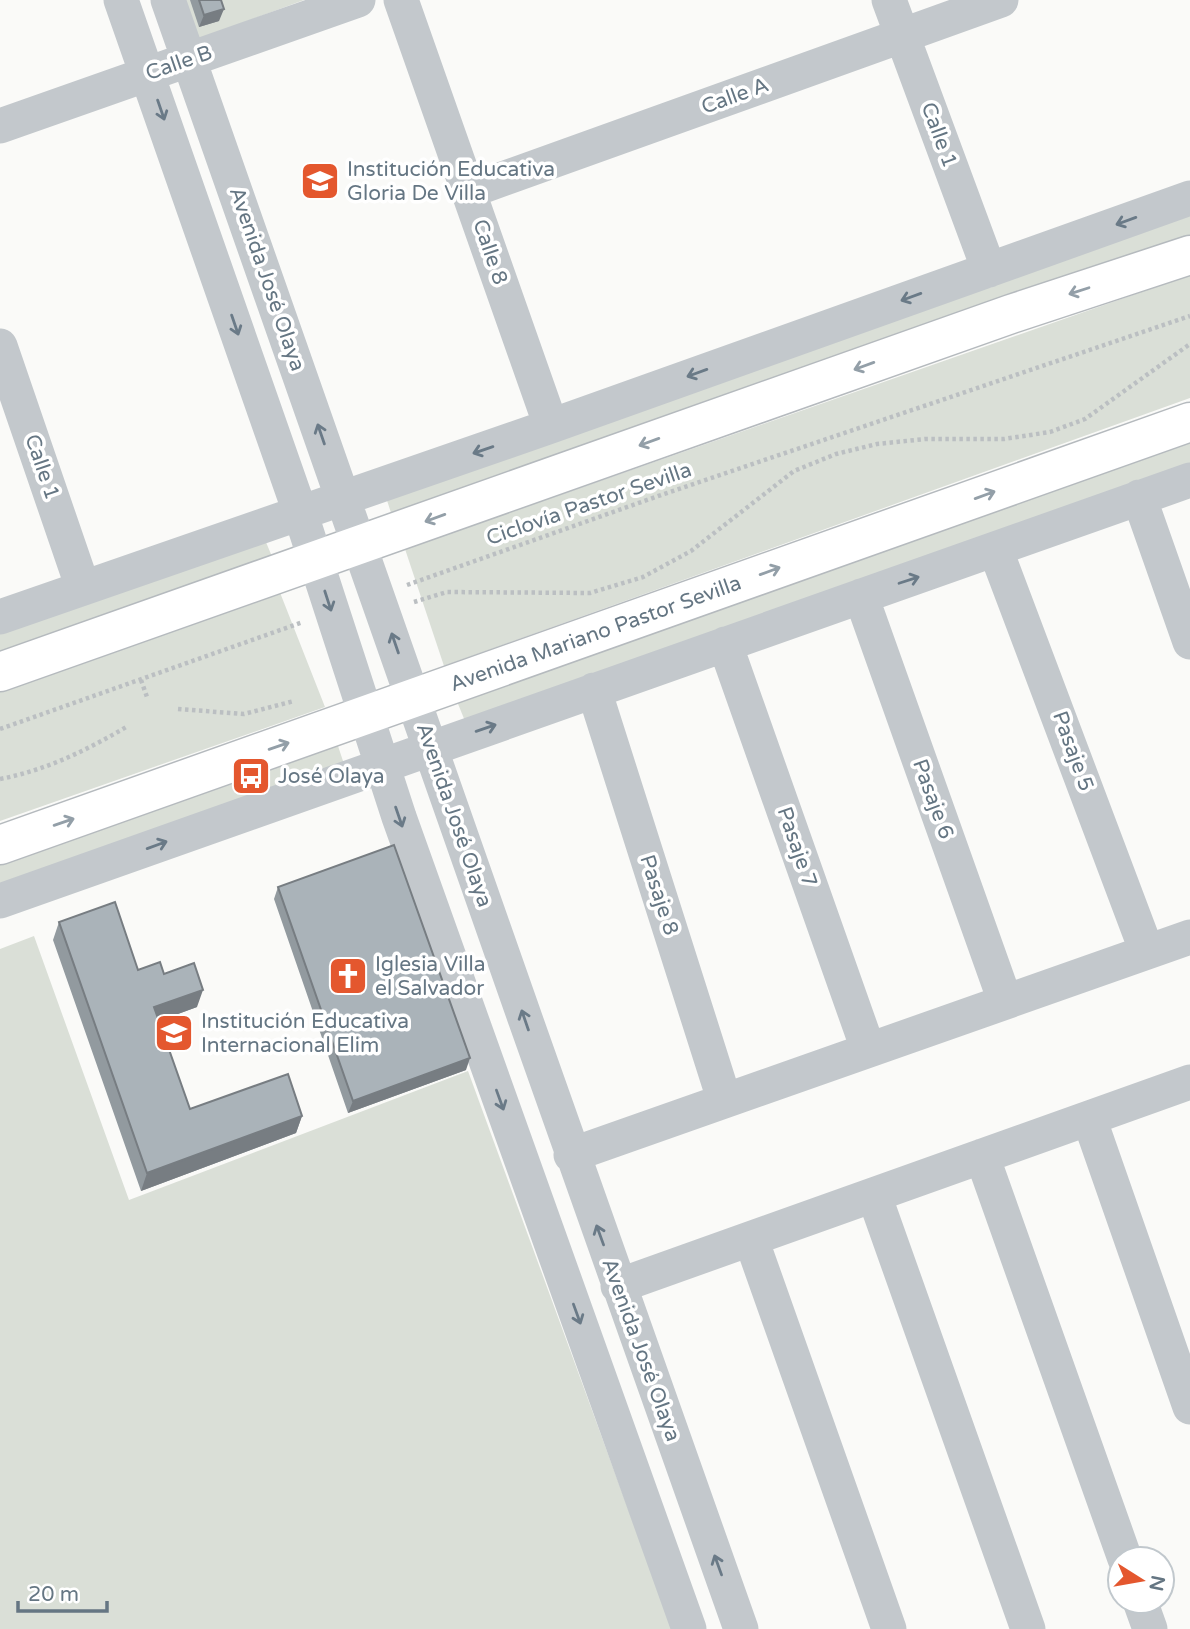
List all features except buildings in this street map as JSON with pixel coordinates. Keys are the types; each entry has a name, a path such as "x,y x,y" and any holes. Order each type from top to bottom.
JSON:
{"main road":[{"path":"0,672 1010,314 1190,255"},
{"name":"Avenida Mariano Pastor Sevilla","path":"0,845 1190,422"}],"street":[{"path":"121,0 300,512 382,765 689,1629"},
{"name":"Avenida José Olaya","path":"168,0 360,544 393,599 414,698 571,1155 741,1629"},
{"name":"Calle B","path":"0,126 358,0"},
{"name":"Calle 8","path":"401,0 551,426"},
{"name":"Calle 1","path":"889,0 989,270"},
{"name":"Calle A","path":"469,191 1001,0"},
{"path":"0,617 551,426 1190,198"},
{"name":"Calle 1","path":"1,350 83,588"},
{"path":"0,901 431,747 996,551 1190,480"},
{"path":"1139,497 1190,642"},
{"name":"Pasaje 5","path":"996,551 1147,952"},
{"name":"Pasaje 6","path":"861,596 1005,1001"},
{"name":"Pasaje 7","path":"725,644 868,1049"},
{"name":"Pasaje 8","path":"594,690 724,1099"},
{"path":"571,1155 1190,937"},
{"path":"618,1286 1190,1082"},
{"path":"1089,1118 1190,1407"},
{"path":"982,1156 1120,1545"},
{"path":"874,1195 1028,1629"},
{"path":"751,1239 889,1629"}],"path":[{"name":"Ciclovía Pastor Sevilla","path":"393,599 1190,316"},
{"path":"393,599 447,592 590,593 643,577 691,551 793,471 836,454 877,444 925,439 1004,439 1050,432 1085,419 1190,344"},
{"path":"0,729 331,610"},
{"path":"141,680 147,697"},
{"path":"178,709 244,714 300,699"},
{"path":"0,779 54,764 128,726"}],"shaded area":[{"path":"182,0 304,0 196,40"},
{"path":"1190,206 1190,235 392,516 384,491"},
{"path":"1190,275 1190,398 444,666 405,549"},
{"path":"1190,436 1190,467 467,726 454,694"},
{"path":"263,535 273,559 0,654 0,628"},
{"path":"279,590 325,707 0,821 0,692"},
{"path":"335,737 345,767 0,887 0,856"},
{"path":"34,936 129,1200 468,1071 672,1629 0,1629 0,949"}],"place":[{"name":"Institución Educativa Gloria De Villa","path":"320,181"},
{"name":"José Olaya","path":"251,776"},
{"name":"Iglesia Villa el Salvador","path":"348,976"},
{"name":"Institución Educativa Internacional Elim","path":"174,1033"}]}
